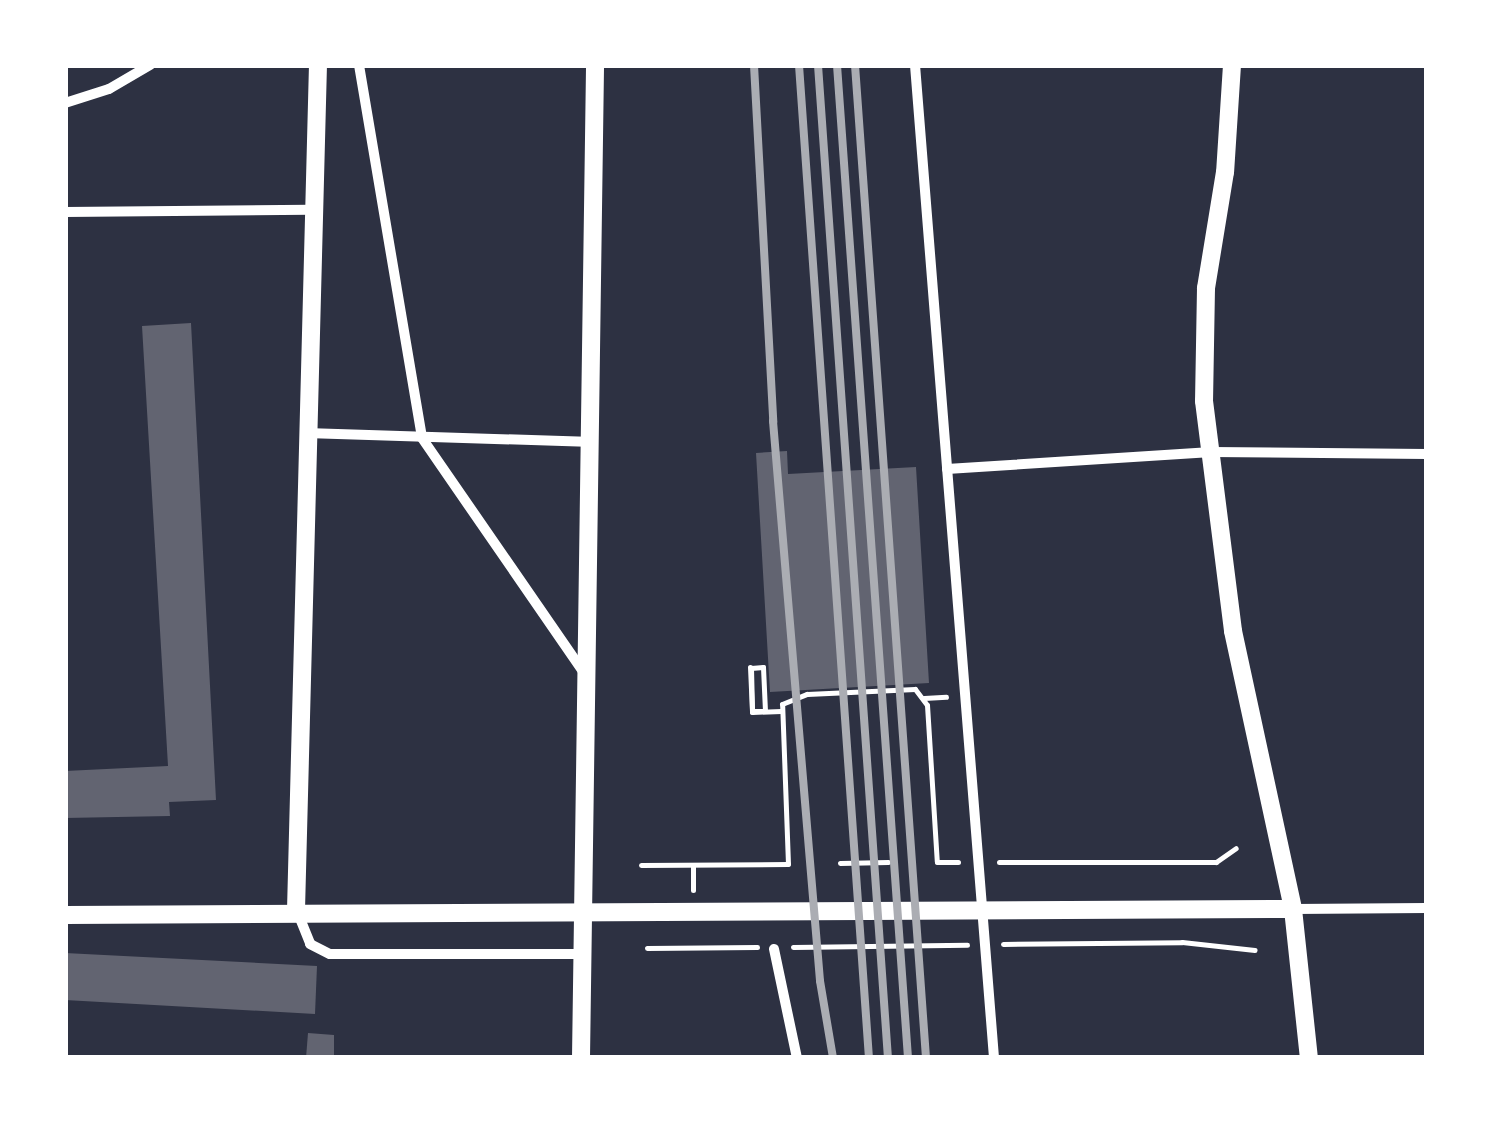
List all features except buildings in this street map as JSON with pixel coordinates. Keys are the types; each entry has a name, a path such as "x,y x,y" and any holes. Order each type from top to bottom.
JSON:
{"street":[{"path":"65,103 109,89 150,65"},
{"path":"318,65 310,210 296,910 310,944 330,954 582,954"},
{"path":"359,65 422,438 585,675"},
{"path":"580,1058 594,65"},
{"path":"915,65 994,1058"},
{"path":"1232,65 1225,172 1206,288 1210,452 1232,631 1293,908 1309,1058"},
{"path":"65,212 310,210"},
{"path":"305,434 586,442"},
{"path":"947,469 1210,452 1427,454"},
{"path":"65,915 296,910 1427,908"},
{"path":"774,949 798,1058"}],"path":[{"path":"750,667 752,711 764,711 764,667 751,668 752,695 752,708 752,712 781,712"},
{"path":"641,866 788,864 781,712 791,696 915,689 924,698 937,862 977,862"},
{"path":"924,698 946,697"},
{"path":"997,862 1216,862 1236,848"},
{"path":"840,863 888,862"},
{"path":"647,948 759,947"}],"railway":[{"path":"754,65 773,421 820,981 833,1058"},
{"path":"799,65 869,1058"},
{"path":"818,65 888,1058"},
{"path":"837,65 908,1058"},
{"path":"855,65 926,1058"}]}
